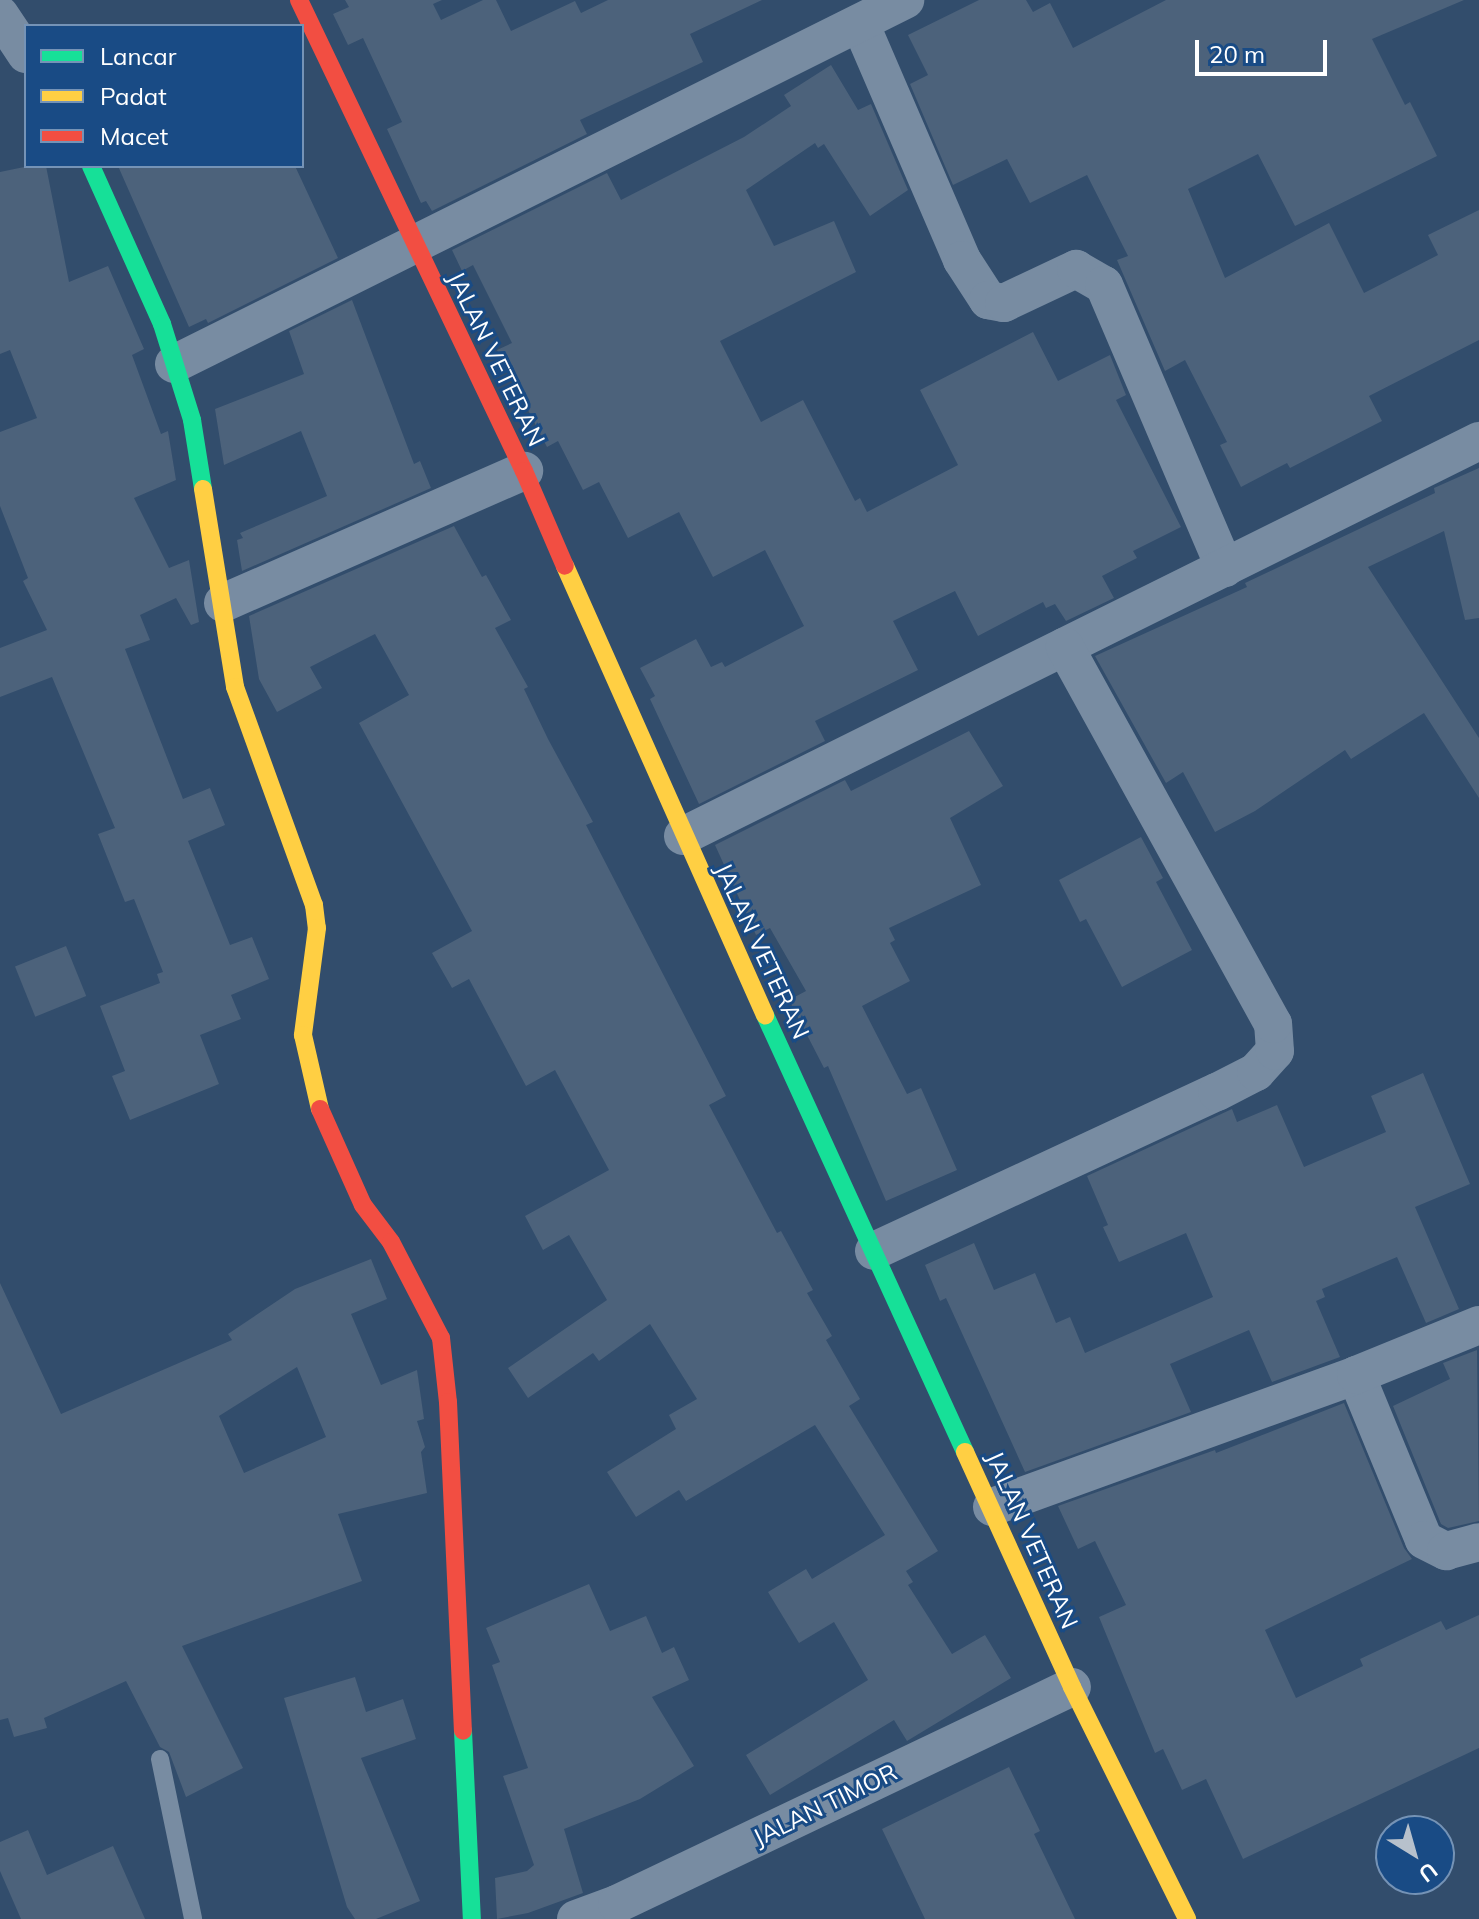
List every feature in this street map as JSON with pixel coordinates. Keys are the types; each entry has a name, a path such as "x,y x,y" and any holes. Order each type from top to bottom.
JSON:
{"main road":[{"name":"JALAN VETERAN","path":"299,0 414,247 524,471 683,836 1072,1687 1187,1919"},
{"path":"92,168 162,324 192,420 238,597 235,687 314,905 317,928 303,1035 320,1108 363,1205 391,1242 441,1338 448,1402 472,1919"}],"street":[{"path":"174,364 905,0"},
{"path":"0,15 24,51"},
{"path":"860,23 962,260 988,300 1004,303 1076,269 1104,285 1225,568"},
{"path":"683,836 1479,441"},
{"path":"238,597 524,471"},
{"path":"874,1251 1243,1079 1256,1072 1275,1051 1273,1024 1065,647"},
{"path":"992,1507 1356,1375 1479,1325"},
{"path":"1356,1375 1424,1540 1446,1551 1479,1542"},
{"name":"JALAN TIMOR","path":"576,1919 617,1904 1072,1687"}],"lane":[{"path":"160,1759 193,1919"}],"building":[{"path":"345,0 442,0 433,4 441,20 483,0 496,0 511,31 575,1 581,13 608,0 762,0 690,34 703,62 580,120 587,134 432,211 426,201 421,203 387,129 402,122 363,38 348,45 333,14 349,7"},
{"path":"979,0 1026,0 1033,12 1050,3 1073,48 1166,0 1464,0 1372,39 1405,105 1410,102 1437,156 1295,226 1258,154 1188,189 1225,278 1329,223 1364,293 1438,255 1428,235 1479,210 1479,340 1369,396 1382,421 1290,468 1287,463 1241,487 1220,445 1227,442 1185,360 1165,371 1117,260 1128,256 1087,175 1030,203 1007,159 953,185 910,84 928,75 908,35"},
{"path":"831,65 858,110 871,104 908,190 870,216 824,144 818,148 815,143 746,190 774,246 834,221 856,272 720,341 761,422 803,400 855,501 860,498 867,512 958,465 920,390 1033,332 1058,381 1110,355 1126,395 1116,400 1181,527 1133,551 1137,558 1102,576 1114,598 1066,621 1055,604 1046,608 1043,602 978,636 955,591 893,621 918,670 815,721 825,741 699,804 650,699 655,696 640,668 696,639 711,667 722,662 725,667 804,626 765,550 713,577 679,512 628,538 599,482 583,490 558,441 547,447 497,350 512,343 473,265 462,271 452,250 607,173 621,200 744,137 791,106 784,95"},
{"path":"24,167 46,168 69,282 108,266 144,349 132,355 161,434 168,431 176,480 134,498 169,568 189,560 199,622 191,625 176,598 140,615 150,640 125,649 183,799 210,788 225,825 188,841 230,945 252,937 269,979 231,995 241,1019 200,1035 219,1084 130,1120 112,1076 125,1071 100,1006 160,983 157,974 163,972 134,899 125,902 98,834 115,828 52,677 0,697 0,648 47,630 23,581 28,578 0,506 0,432 37,418 10,350 0,354 0,172"},
{"path":"119,168 296,168 338,258 208,323 206,319 189,327"},
{"path":"352,300 414,464 420,461 431,488 242,571 237,540 243,538 240,533 327,496 301,431 224,465 215,409 304,374 289,331"},
{"path":"1479,468 1479,618 1465,620 1444,531 1368,567 1479,738 1479,798 1424,713 1351,759 1345,750 1255,811 1215,832 1183,772 1166,783 1095,656 1247,587 1245,583 1435,493 1434,488"},
{"path":"454,526 482,577 486,575 511,620 495,628 528,687 524,689 548,739 593,822 586,825 726,1096 709,1105 777,1233 781,1231 813,1290 807,1293 832,1336 826,1340 860,1399 849,1406 938,1551 906,1571 913,1582 908,1585 952,1654 985,1635 1011,1678 907,1741 894,1720 770,1795 746,1755 868,1680 834,1622 799,1643 768,1592 806,1569 812,1579 885,1535 815,1425 686,1501 679,1490 636,1517 607,1472 676,1429 669,1415 697,1399 650,1324 599,1361 593,1353 528,1398 508,1368 607,1300 569,1235 543,1250 525,1216 609,1170 555,1070 526,1086 469,979 452,988 432,953 472,931 359,723 409,695 375,634 310,667 322,688 277,712 259,679 249,616"},
{"path":"969,731 1003,786 950,818 981,885 889,928 895,940 890,943 910,981 862,1006 907,1094 921,1088 957,1170 886,1201 828,1066 824,1068 789,1000 806,991 770,928 756,935 715,845 845,780 851,791"},
{"path":"1141,837 1163,878 1156,882 1192,950 1122,987 1086,919 1080,922 1059,880"},
{"path":"66,946 86,996 35,1017 15,967"},
{"path":"1423,1073 1470,1184 1415,1207 1459,1309 1426,1323 1397,1257 1322,1289 1325,1297 1316,1301 1340,1357 1272,1382 1249,1330 1170,1364 1191,1412 1025,1472 946,1298 940,1301 925,1265 974,1243 994,1290 1035,1273 1056,1323 1070,1317 1085,1353 1213,1297 1186,1233 1119,1262 1103,1227 1108,1225 1087,1176 1232,1109 1237,1122 1277,1105 1304,1167 1386,1132 1371,1096"},
{"path":"371,1259 387,1299 351,1314 381,1385 417,1370 424,1419 417,1421 425,1447 421,1452 427,1493 338,1514 362,1581 182,1646 243,1768 186,1797 169,1752 160,1747 126,1681 44,1718 47,1728 14,1737 8,1718 0,1720 0,1283 61,1414 232,1340 228,1334 295,1289","holes":["297,1367 326,1437 244,1473 219,1416"]},
{"path":"1477,1350 1479,1521 1448,1528 1441,1524 1393,1406 1450,1379 1443,1363"},
{"path":"1344,1403 1404,1548 1412,1559 1265,1630 1296,1698 1363,1666 1360,1659 1441,1621 1446,1630 1479,1615 1479,1748 1243,1859 1206,1779 1182,1790 1163,1749 1155,1753 1099,1617 1126,1605 1095,1541 1078,1549 1058,1506 1215,1450 1216,1453"},
{"path":"589,1584 610,1631 646,1616 662,1653 674,1647 689,1680 652,1697 694,1766 640,1799 564,1829 583,1893 528,1913 497,1919 495,1878 527,1871 534,1865 503,1776 528,1768 492,1665 500,1662 486,1628"},
{"path":"355,1677 366,1712 403,1699 416,1739 361,1758 420,1901 376,1919 355,1919 347,1907 284,1698"},
{"path":"1009,1767 1040,1831 1034,1834 1075,1919 925,1919 882,1829"},
{"path":"28,1830 47,1875 113,1846 145,1919 21,1919 0,1871 0,1842"}],"traffic: fast":[{"path":"92,168 162,324 192,420 203,489"},
{"path":"765,1015 965,1452"},
{"path":"463,1731 472,1919"}],"traffic: slow":[{"path":"203,489 235,687 314,905 317,928 303,1035 320,1109"},
{"path":"565,566 765,1015"},
{"path":"965,1452 1072,1687 1187,1919"}],"traffic: jam":[{"path":"299,0 524,471 565,566"},
{"path":"320,1109 363,1205 391,1242 441,1338 448,1402 463,1731"}]}
